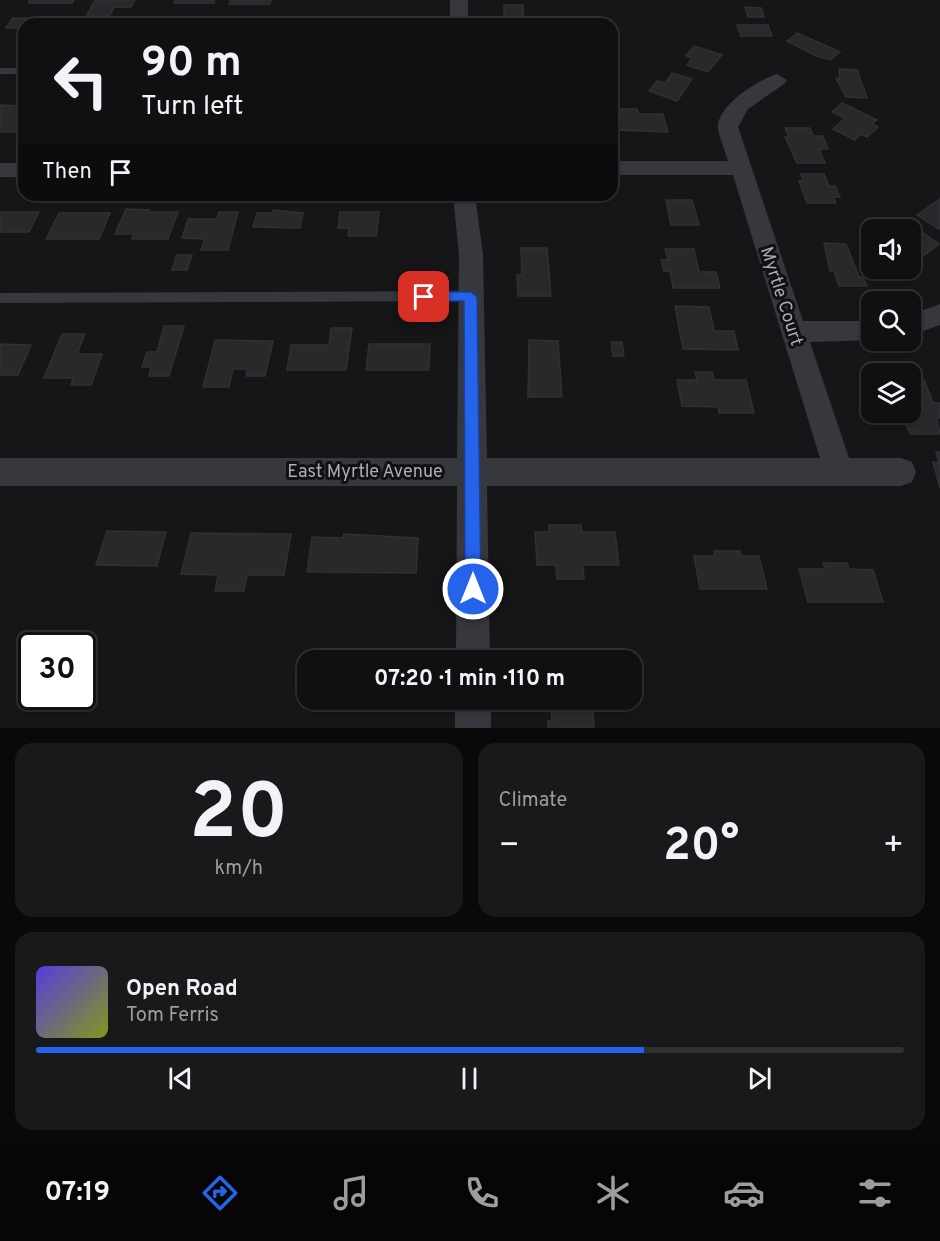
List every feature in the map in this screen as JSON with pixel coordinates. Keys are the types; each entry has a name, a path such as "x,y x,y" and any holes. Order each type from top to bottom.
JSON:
{"street":[{"path":"459,0 459,18"},
{"name":"Myrtle Court","path":"777,80 750,96 732,115 728,127 839,472"},
{"path":"618,168 740,168"},
{"path":"0,170 18,170"},
{"path":"465,201 471,255 473,650"},
{"path":"921,322 940,314"},
{"path":"794,332 861,331"},
{"name":"East Myrtle Avenue","path":"0,471 839,472"},
{"path":"839,472 901,472"},
{"path":"473,710 473,728"}],"lane":[{"path":"0,71 18,71"},
{"path":"0,298 471,297"}],"building":[{"path":"30,0 74,0 72,3 28,3"},
{"path":"95,0 135,0 131,7 114,7 110,15 87,15"},
{"path":"176,0 215,0 214,3 174,3"},
{"path":"230,0 271,0 270,4 229,4"},
{"path":"504,5 523,5 524,18 504,18"},
{"path":"745,7 761,8 764,17 748,17"},
{"path":"13,18 18,18 18,28 6,28"},
{"path":"737,25 768,25 772,36 741,36"},
{"path":"797,33 840,52 830,60 816,56 787,41"},
{"path":"694,46 722,55 708,72 687,65 692,58 686,56"},
{"path":"839,69 857,70 867,98 846,97 836,78 840,79"},
{"path":"672,73 692,79 677,101 649,91 657,81 665,83"},
{"path":"842,103 877,120 872,124 878,127 867,137 861,134 855,140 833,129 845,118 832,112"},
{"path":"0,105 18,106 18,132 0,132"},
{"path":"619,109 637,109 639,114 663,114 668,132 618,130 618,114 620,114"},
{"path":"785,128 810,128 813,136 823,136 828,149 819,149 825,163 797,163 785,137 789,137"},
{"path":"801,174 824,174 829,186 835,186 840,197 833,197 836,203 807,203 799,181 803,181"},
{"path":"940,199 940,228 939,229 917,215"},
{"path":"666,200 692,200 699,225 671,225"},
{"path":"126,209 178,212 168,239 132,239 134,234 115,234"},
{"path":"273,210 303,213 300,228 253,227 257,213 273,213"},
{"path":"0,212 39,212 29,232 0,232"},
{"path":"219,212 238,212 228,250 201,250 205,239 182,238 188,219 216,219"},
{"path":"340,212 379,212 376,236 348,236 349,228 338,228"},
{"path":"59,213 110,213 99,239 46,239"},
{"path":"921,231 939,244 921,256"},
{"path":"824,243 846,244 859,277 864,279 867,286 839,286 834,271 830,271"},
{"path":"521,248 547,248 551,296 518,296 517,275 522,275"},
{"path":"665,249 694,249 699,272 716,272 720,288 673,288 670,271 664,271 661,260 668,260"},
{"path":"177,255 192,255 187,270 172,270"},
{"path":"675,306 709,307 714,331 734,331 738,350 683,349"},
{"path":"164,326 184,326 169,376 149,376 151,367 142,367 147,352 157,352"},
{"path":"331,328 352,328 346,370 287,370 291,345 329,345"},
{"path":"62,334 85,334 77,354 102,354 91,385 71,385 73,378 44,378"},
{"path":"215,340 273,341 265,376 246,376 247,369 233,369 229,387 203,387"},
{"path":"529,340 558,341 562,397 528,397"},
{"path":"611,342 622,342 624,356 613,356"},
{"path":"0,344 31,345 18,375 0,375"},
{"path":"369,344 430,344 429,370 366,370"},
{"path":"695,372 712,372 714,380 746,380 754,413 719,413 718,407 682,406 677,380 697,380"},
{"path":"921,380 924,380 933,403 940,403 940,418 937,418 940,434 910,434 906,423 921,423"},
{"path":"936,452 940,452 940,488 933,462 939,463"},
{"path":"549,525 581,525 582,532 615,532 619,565 583,565 584,579 557,579 556,565 537,565 535,532 549,532"},
{"path":"107,531 166,532 157,566 96,565"},
{"path":"191,533 291,534 284,575 247,575 244,591 215,591 218,575 181,574"},
{"path":"344,534 418,538 416,573 307,572 312,537 343,538"},
{"path":"714,551 740,551 741,556 759,556 767,589 700,589 694,556 715,556"},
{"path":"823,563 847,563 849,569 873,570 883,602 808,602 799,569 825,569"},
{"path":"552,710 593,710 594,728 548,728 548,721 552,721"}],"route":[{"path":"424,297 471,297 473,589"}]}
